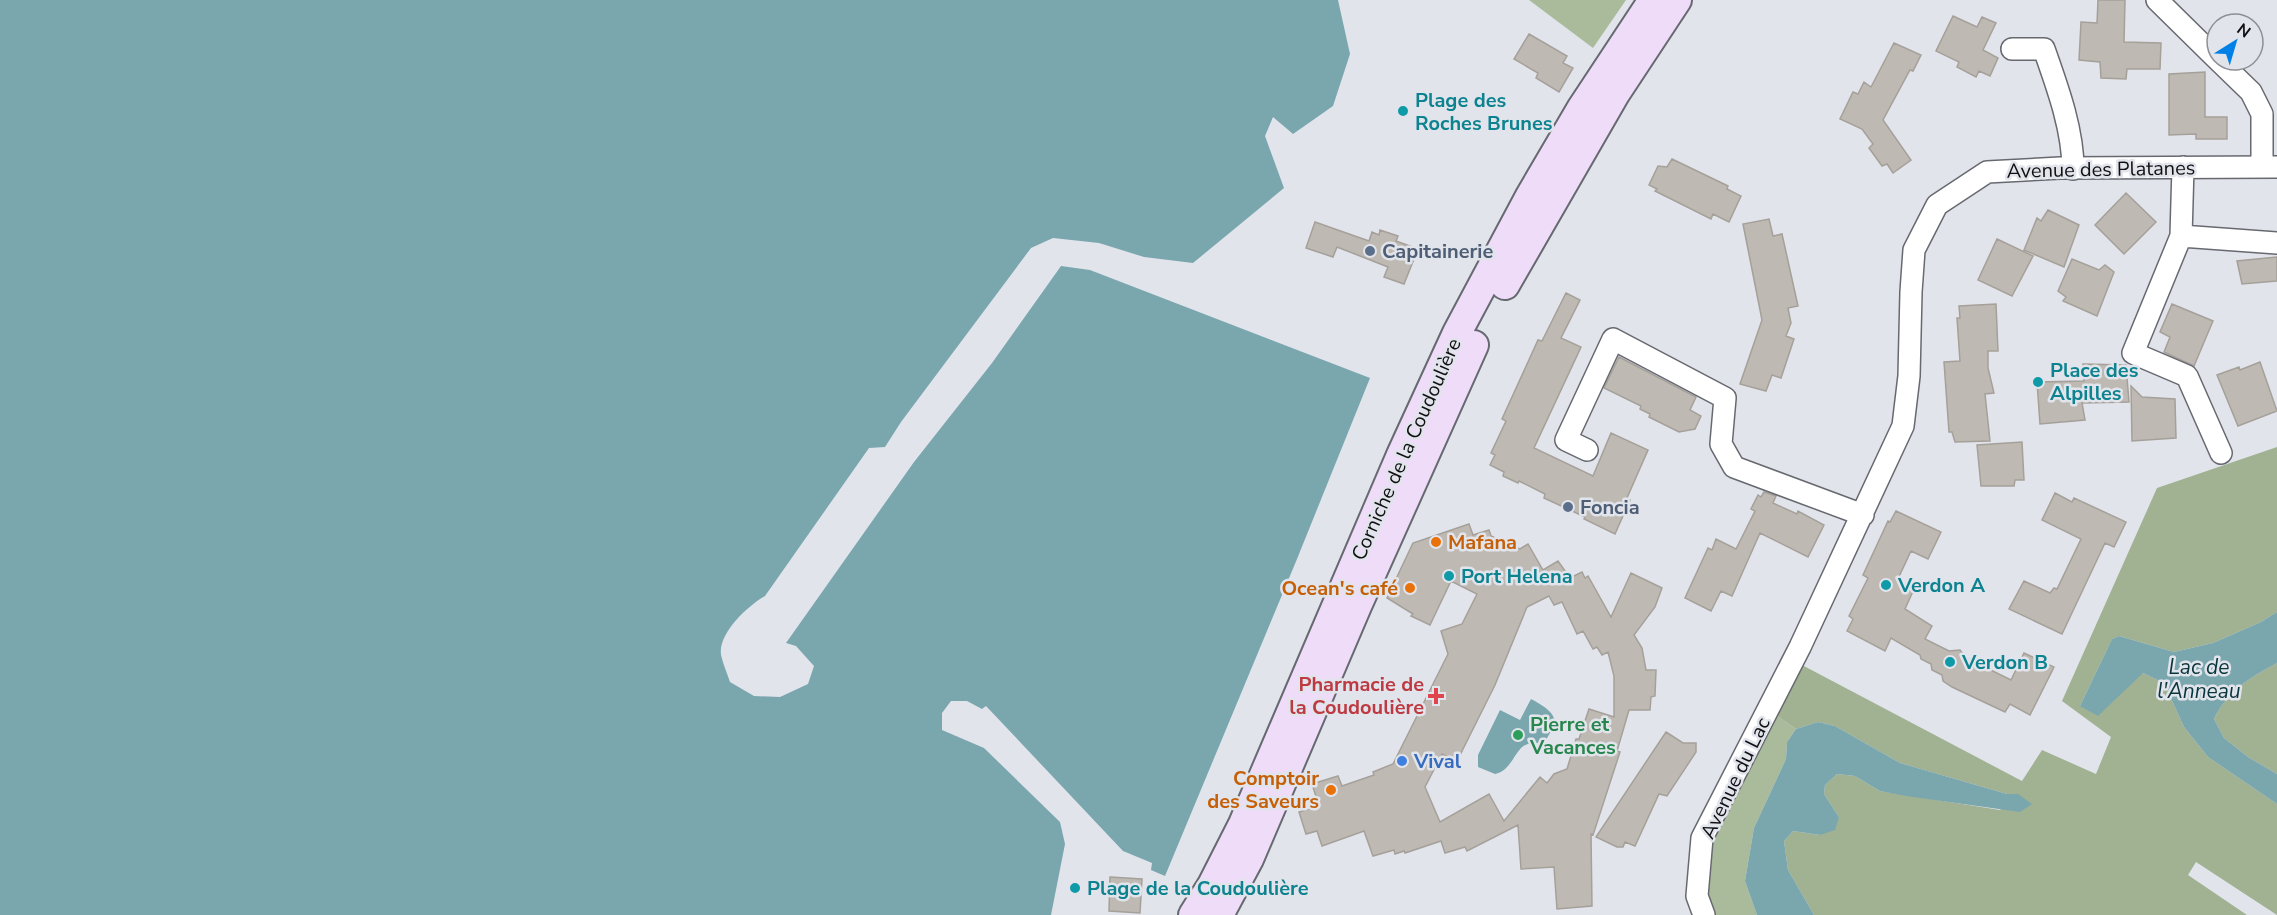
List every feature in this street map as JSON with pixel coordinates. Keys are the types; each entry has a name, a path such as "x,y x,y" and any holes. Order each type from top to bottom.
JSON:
{"main road":[{"name":"Corniche de la Coudoulière","path":"1193,915 1212,885 1242,824 1401,455 1457,333 1530,196 1581,109 1653,0"},
{"name":"Corniche de la Coudoulière","path":"1219,915 1249,859 1357,606 1483,326 1584,145 1677,0"}],"street":[{"path":"2157,0 2205,46"},
{"path":"2012,49 2044,49 2056,82 2073,152 2073,169"},
{"path":"2231,72 2251,92 2262,114 2270,167"},
{"path":"2183,167 2181,236 2133,353 2187,376 2221,453"},
{"name":"Avenue des Platanes","path":"1800,647 1903,426 1909,376 1914,250 1937,206 1986,172 2270,167"},
{"path":"2181,236 2277,243"},
{"path":"1587,450 1566,440 1613,339 1725,398 1721,444 1734,467 1863,515"},
{"name":"Avenue du Lac","path":"1704,915 1697,896 1702,838 1800,647"}],"green space":[{"path":"1529,0 1626,0 1593,48"},
{"path":"2277,447 2277,612 2261,622 2213,643 2174,652 2119,636 2112,639 2080,706 2143,673 2164,683 2184,727 2208,757 2277,804 2277,915 2196,862 2188,875 2247,915 1814,915 1788,870 1784,841 1793,831 1820,835 1839,817 1824,794 1825,785 1837,774 1855,776 1880,791 2000,810 2018,794 2007,794 1900,763 1835,726 1818,722 1796,729 1776,715 1802,665 2022,781 2042,750 2096,774 2111,737 2062,701 2157,488"},
{"path":"2277,663 2277,774 2248,757 2224,738 2214,719 2219,709 2233,693 2249,679"},
{"path":"1776,715 1796,729 1787,742 1786,759 1754,828 1745,881 1757,915 1713,915 1706,895 1711,845"}],"water":[{"path":"0,0 1338,0 1350,54 1333,106 1293,134 1273,117 1265,136 1284,188 1193,263 1144,257 1099,243 1053,238 1031,248 901,422 885,447 869,448 765,596 751,606 729,629 721,647 721,655 730,682 754,696 780,697 808,684 814,666 796,646 786,643 914,462 992,363 1061,266 1090,270 1370,378 1165,876 1151,870 1152,863 1123,851 986,706 982,709 967,701 951,701 942,713 942,730 984,748 1060,822 1065,844 1051,915 0,915"},
{"name":"Lac de l'Anneau","path":"2277,612 2277,663 2249,679 2233,693 2219,709 2214,719 2224,738 2248,757 2277,774 2277,804 2208,757 2184,727 2164,683 2143,673 2098,716 2080,706 2112,639 2119,636 2174,652 2213,643 2261,622"},
{"name":"Pierre et Vacances","path":"1531,699 1554,717 1554,727 1547,738 1544,741 1524,746 1500,772 1495,774 1478,767 1478,755 1500,710 1520,720"},
{"path":"1818,722 1835,726 1900,763 2007,794 2018,794 2032,804 2020,812 1906,796 1880,791 1855,776 1837,774 1825,785 1824,794 1839,817 1835,830 1820,835 1793,831 1784,841 1788,870 1814,915 1757,915 1745,881 1754,828 1786,759 1787,742 1796,729"}],"building":[{"path":"2098,0 2125,0 2124,42 2161,43 2160,69 2127,69 2126,79 2101,78 2100,62 2079,60 2081,22 2097,23"},
{"path":"1953,16 1977,27 1982,17 1996,23 1983,50 1998,58 1990,76 1979,71 1976,77 1957,67 1959,62 1936,51"},
{"path":"1529,34 1567,56 1563,63 1573,68 1559,92 1536,78 1538,73 1514,59"},
{"path":"1894,43 1921,55 1913,71 1910,70 1883,120 1911,160 1893,173 1887,164 1882,166 1869,148 1873,144 1862,129 1840,119 1853,92 1858,94 1864,82 1871,87"},
{"path":"2205,72 2205,117 2227,117 2227,139 2196,139 2196,134 2169,135 2169,74"},
{"path":"1672,159 1728,186 1727,189 1741,196 1729,222 1713,214 1711,219 1655,191 1657,189 1649,185 1658,166 1667,167"},
{"path":"2126,193 2156,222 2124,254 2095,225"},
{"path":"2048,210 2079,225 2064,267 2024,250 2037,218 2041,221"},
{"path":"1769,219 1773,236 1782,234 1798,306 1788,308 1791,323 1786,336 1794,339 1781,378 1772,375 1766,391 1740,384 1762,320 1743,224"},
{"path":"1315,222 1369,241 1372,232 1379,235 1380,230 1398,236 1396,241 1418,249 1404,284 1384,277 1388,267 1337,247 1333,257 1306,248"},
{"path":"1997,239 2033,256 2012,296 1978,280"},
{"path":"2277,257 2277,281 2242,284 2237,261"},
{"path":"2072,259 2099,270 2105,265 2114,272 2097,316 2063,301 2066,297 2058,291"},
{"path":"1566,293 1580,300 1561,338 1581,347 1534,448 1593,476 1611,433 1648,450 1627,498 1630,500 1615,534 1544,498 1545,494 1503,476 1504,472 1490,465 1495,455 1491,453 1506,421 1502,419 1538,340 1542,341"},
{"path":"1996,304 1998,351 1988,351 1988,368 1994,393 1985,394 1990,441 1955,442 1952,432 1949,432 1944,362 1960,361 1957,318 1960,318 1959,306"},
{"path":"2172,304 2213,321 2194,366 2164,352 2170,337 2160,332"},
{"path":"1619,357 1696,397 1690,410 1701,416 1695,429 1679,432 1649,417 1650,414 1640,409 1641,406 1604,388"},
{"path":"2260,362 2277,411 2238,426 2217,375 2239,367 2240,370"},
{"path":"2083,364 2126,365 2129,402 2082,403 2085,420 2040,424 2037,382 2084,381"},
{"path":"2131,386 2142,397 2175,399 2176,438 2132,441"},
{"path":"2022,442 2024,480 2015,480 2014,486 1981,486 1977,445"},
{"path":"1764,492 1776,496 1773,503 1797,514 1798,511 1824,525 1808,557 1760,533 1732,596 1721,591 1711,611 1685,598 1708,548 1712,550 1716,539 1736,549 1755,511 1751,509 1758,495 1761,497"},
{"path":"2055,493 2072,502 2074,498 2126,522 2114,547 2105,543 2062,634 2009,609 2024,581 2050,593 2054,588 2057,589 2081,539 2042,520"},
{"path":"1896,511 1941,532 1928,559 1911,551 1897,581 1914,589 1905,609 1932,626 1925,639 1949,651 1960,650 1966,658 2011,680 2024,653 2054,667 2030,715 2010,704 2005,712 1952,687 1943,681 1942,675 1932,670 1931,664 1921,659 1920,655 1891,638 1885,651 1847,631 1853,619 1849,616 1868,578 1863,575 1888,521 1890,522"},
{"path":"1469,524 1473,535 1489,530 1491,536 1520,549 1528,544 1543,570 1558,561 1570,578 1582,572 1585,578 1588,576 1611,617 1631,573 1662,588 1655,607 1634,635 1642,648 1646,670 1656,670 1655,696 1651,697 1650,710 1629,710 1617,751 1620,752 1593,835 1591,834 1592,906 1557,909 1554,867 1521,869 1518,825 1467,851 1465,847 1445,853 1441,841 1405,853 1404,851 1395,854 1394,850 1373,856 1364,831 1322,846 1317,831 1306,834 1299,812 1319,806 1312,784 1338,776 1342,786 1374,775 1373,772 1393,764 1448,654 1441,631 1462,624 1477,594 1451,581 1430,625 1411,616 1413,614 1387,598 1413,543","holes":["1549,596 1554,605 1562,602 1577,634 1583,631 1593,649 1597,647 1602,655 1608,652 1614,676 1614,717 1589,709 1579,739 1576,739 1567,769 1554,774 1547,783 1540,777 1504,821 1489,794 1440,822 1425,787 1442,754 1457,761 1495,685 1527,607"]},
{"path":"1666,732 1683,743 1696,743 1696,752 1667,796 1659,794 1635,846 1625,842 1623,847 1617,847 1596,837"},
{"path":"1110,877 1142,879 1140,913 1109,911"}],"place":[{"name":"Plage des Roches Brunes","path":"1403,111"},
{"name":"Capitainerie","path":"1370,251"},
{"name":"Place des Alpilles","path":"2038,382"},
{"name":"Foncia","path":"1568,507"},
{"name":"Mafana","path":"1436,542"},
{"name":"Port Helena","path":"1449,576"},
{"name":"Verdon A","path":"1886,585"},
{"name":"Ocean's café","path":"1410,588"},
{"name":"Verdon B","path":"1950,662"},
{"name":"Pharmacie de la Coudoulière","path":"1436,696"},
{"name":"Pierre et Vacances","path":"1518,735"},
{"name":"Vival","path":"1402,761"},
{"name":"Comptoir des Saveurs","path":"1331,790"},
{"name":"Plage de la Coudoulière","path":"1075,888"}]}
